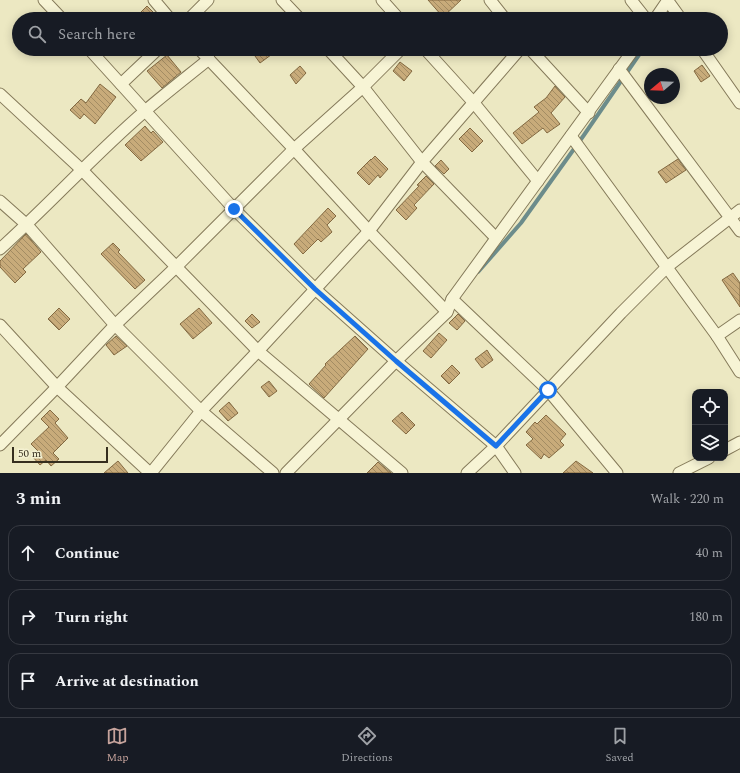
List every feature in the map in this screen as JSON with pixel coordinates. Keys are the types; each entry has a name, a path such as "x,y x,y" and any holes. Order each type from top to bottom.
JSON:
{"street":[{"path":"44,0 55,12"},
{"path":"154,0 164,12"},
{"path":"197,12 208,0"},
{"path":"282,0 293,12"},
{"path":"382,0 393,12"},
{"path":"490,0 499,12"},
{"path":"632,0 641,12"},
{"path":"660,12 668,0 676,12"},
{"path":"95,56 234,209 315,289 396,361 496,446 515,473"},
{"path":"121,84 151,56"},
{"path":"206,56 294,149 368,231 447,312"},
{"path":"334,56 363,87 422,162 496,238"},
{"path":"0,445 115,325 176,267 294,149 363,87 394,56"},
{"path":"431,56 474,103 538,180"},
{"path":"0,325 57,387 151,473 201,410 258,351 368,231 422,162 514,56"},
{"path":"537,56 589,112"},
{"path":"286,473 396,361 447,312 452,299 629,56"},
{"path":"707,56 740,103"},
{"path":"0,249 27,225 82,170 145,111 209,59"},
{"path":"619,69 740,231"},
{"path":"0,94 82,170 258,351 402,473"},
{"path":"571,136 717,336 740,372"},
{"path":"0,201 27,225 115,325 201,410 273,473"},
{"path":"466,473 496,446 621,313 667,267 740,210"},
{"path":"452,299 548,390 617,473"},
{"path":"717,336 740,320"},
{"path":"728,448 740,442"},
{"path":"679,473 703,461"}],"building":[{"path":"428,0 461,0 448,12 439,12"},
{"path":"147,6 153,12 141,12"},
{"path":"166,56 168,56 181,72 162,88 147,71"},
{"path":"255,56 270,56 260,63"},
{"path":"400,62 412,71 404,81 393,71"},
{"path":"702,65 710,76 701,82 694,71"},
{"path":"300,66 306,73 296,84 290,75"},
{"path":"100,84 116,97 95,124 84,114 80,119 70,110 81,99 86,103"},
{"path":"555,86 565,97 551,113 560,124 547,133 543,128 522,144 513,133 539,112 534,107 546,98"},
{"path":"145,126 151,133 153,131 163,142 141,161 125,145"},
{"path":"470,128 483,141 472,152 459,139"},
{"path":"375,156 388,169 380,178 378,175 369,185 357,173"},
{"path":"678,159 686,170 666,183 658,172"},
{"path":"441,160 449,169 444,174 435,166"},
{"path":"426,176 434,184 414,205 417,208 406,220 396,210 419,186 417,185"},
{"path":"328,208 336,216 327,225 332,232 321,242 318,239 303,254 294,244"},
{"path":"26,234 41,252 23,269 26,272 15,283 0,267 0,261"},
{"path":"113,243 120,250 118,252 145,280 135,289 101,254"},
{"path":"733,273 740,283 740,307 722,280"},
{"path":"59,308 70,319 59,330 48,319"},
{"path":"199,308 212,323 193,339 180,324"},
{"path":"252,314 260,322 252,328 245,321"},
{"path":"458,314 465,321 457,330 449,323"},
{"path":"439,333 447,340 431,358 423,351"},
{"path":"116,336 127,346 114,355 106,345"},
{"path":"355,336 368,349 324,398 309,384 326,365 325,364"},
{"path":"487,350 493,360 482,368 475,359"},
{"path":"452,365 460,373 449,384 441,376"},
{"path":"269,381 277,391 269,397 261,387"},
{"path":"229,402 238,413 228,421 219,411"},
{"path":"50,410 59,419 55,423 68,438 53,453 59,459 51,466 46,460 40,465 32,456 38,451 31,444 49,427 41,419"},
{"path":"402,412 415,425 406,434 392,421"},
{"path":"546,415 566,434 560,441 564,445 549,458 544,454 541,459 526,445 533,439 526,432 535,422 537,424"},
{"path":"118,461 128,473 104,473"},
{"path":"576,461 593,473 563,473"},
{"path":"378,462 385,468 391,473 367,473"}],"waterway":[{"path":"478,272 521,223 638,56"}],"route":[{"path":"234,209 315,289 396,361 496,446 548,390"}]}
